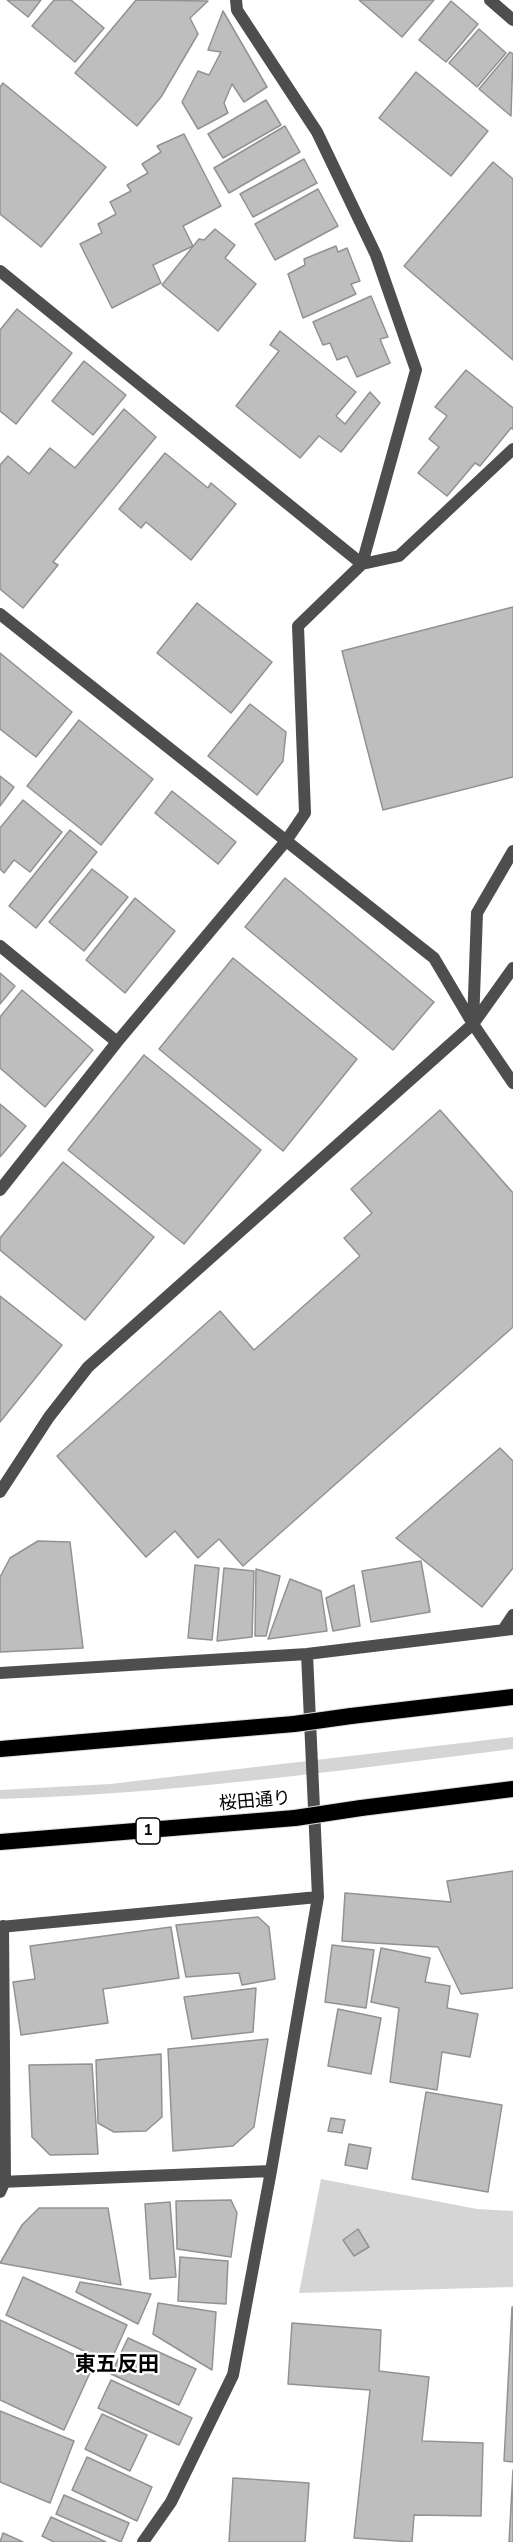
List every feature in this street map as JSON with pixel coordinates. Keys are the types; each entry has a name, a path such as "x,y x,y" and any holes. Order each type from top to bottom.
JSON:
{"highway":[{"path":"0,1749 294,1724 513,1697"},
{"name":"桜田通り","path":"0,1842 295,1818 513,1789"}],"street":[{"path":"0,1190 117,1042 286,841 305,813 298,626 362,564 416,370 376,255 316,132 237,10 236,0"},
{"path":"490,0 513,20"},
{"path":"0,271 362,564"},
{"path":"362,564 399,556 513,449"},
{"path":"0,614 434,958 473,1024 513,1083"},
{"path":"473,1024 477,913 513,851"},
{"path":"0,946 117,1042"},
{"path":"0,1492 49,1417 88,1367 473,1024 513,968"},
{"path":"0,1673 308,1654 508,1629 513,1615"},
{"path":"143,2542 171,2502 232,2375 272,2171 318,1897 308,1654"},
{"path":"272,2171 2,2185 1,1927 318,1897"}],"shaded area":[{"path":"513,1737 513,1749 321,1773 193,1787 0,1799 0,1790 110,1784"},
{"path":"321,2179 477,2209 513,2211 513,2287 299,2293"}],"building":[{"path":"7,0 41,0 28,17"},
{"path":"54,0 71,0 104,28 75,62 32,26"},
{"path":"136,0 208,1 190,18 198,34 161,97 137,126 75,73"},
{"path":"359,0 434,0 402,37"},
{"path":"451,1 478,24 446,62 419,40"},
{"path":"223,11 267,87 244,102 232,84 224,103 228,113 198,129 182,102 198,71 209,75 221,52 208,50"},
{"path":"479,29 506,53 477,87 449,63"},
{"path":"510,52 513,54 511,116 479,89"},
{"path":"416,72 488,131 451,176 379,118"},
{"path":"3,83 106,167 41,247 0,214 0,87"},
{"path":"266,100 281,125 223,158 208,134"},
{"path":"285,126 300,152 229,193 214,168"},
{"path":"184,134 221,206 183,226 193,246 153,265 161,283 112,308 80,244 102,233 98,224 116,214 110,202 131,191 127,185 148,173 142,164 161,152 157,146"},
{"path":"304,159 317,183 253,217 240,194"},
{"path":"493,162 513,179 513,360 404,266"},
{"path":"318,189 338,226 275,260 255,224"},
{"path":"215,229 235,245 225,258 256,284 218,331 162,285 199,239 204,240"},
{"path":"336,246 338,252 347,248 360,281 351,284 356,294 303,318 288,274 305,265 304,259"},
{"path":"371,296 388,337 380,339 390,363 357,377 347,356 337,360 330,343 323,345 313,322"},
{"path":"17,309 72,353 16,424 0,411 0,330"},
{"path":"280,331 356,392 336,416 345,424 370,392 380,403 341,452 319,436 300,458 236,406 279,351 270,345"},
{"path":"84,361 126,395 93,435 52,401"},
{"path":"466,370 513,408 513,429 511,428 480,466 475,463 447,496 418,473 439,447 429,439 447,416 435,407"},
{"path":"124,409 156,437 53,562 58,565 23,608 0,589 0,465 8,456 29,474 50,448 75,468"},
{"path":"165,453 208,488 211,483 236,504 191,560 146,522 141,528 119,509"},
{"path":"197,603 272,662 231,713 157,653"},
{"path":"513,607 513,777 383,810 342,651"},
{"path":"0,653 72,712 36,757 0,729"},
{"path":"250,704 286,732 283,761 257,795 208,756"},
{"path":"79,720 153,779 101,845 27,786"},
{"path":"0,776 14,787 0,806"},
{"path":"172,791 236,842 218,864 155,813"},
{"path":"23,800 62,832 30,872 14,860 4,873 0,869 0,828"},
{"path":"70,830 97,852 36,928 9,906"},
{"path":"92,869 128,897 84,951 49,922"},
{"path":"285,878 434,1002 393,1050 245,927"},
{"path":"135,898 175,931 125,993 86,960"},
{"path":"233,958 357,1059 283,1151 159,1049"},
{"path":"0,973 15,986 0,1004"},
{"path":"22,990 93,1050 45,1107 0,1068 0,1017"},
{"path":"144,1055 261,1150 184,1244 68,1150"},
{"path":"0,1104 26,1126 0,1157"},
{"path":"440,1110 513,1193 513,1327 243,1566 219,1539 198,1558 175,1531 146,1557 57,1456 220,1311 254,1350 360,1256 344,1238 372,1213 351,1189"},
{"path":"63,1162 154,1237 85,1320 0,1250 0,1238"},
{"path":"0,1296 62,1345 0,1422"},
{"path":"500,1448 513,1461 513,1568 482,1607 396,1538"},
{"path":"38,1541 70,1542 83,1648 0,1652 0,1577 10,1558"},
{"path":"421,1561 430,1612 371,1622 362,1571"},
{"path":"195,1565 219,1568 212,1640 188,1638"},
{"path":"224,1568 254,1571 252,1637 217,1641"},
{"path":"256,1569 280,1576 266,1636 255,1636"},
{"path":"290,1579 321,1591 327,1631 268,1639"},
{"path":"354,1585 360,1626 333,1631 326,1598"},
{"path":"513,1871 513,1988 461,1994 438,1947 342,1941 345,1893 451,1902 447,1881"},
{"path":"258,1917 269,1927 275,1979 242,1985 239,1973 186,1977 176,1925"},
{"path":"171,1927 179,1978 103,1989 108,2023 21,2035 13,1982 35,1979 30,1946"},
{"path":"332,1945 374,1950 366,2008 325,2002"},
{"path":"381,1948 430,1958 425,1982 450,1986 447,2008 478,2014 470,2057 442,2052 437,2090 390,2082 399,2008 371,2002"},
{"path":"256,1988 253,2032 192,2039 184,1997"},
{"path":"338,2009 381,2018 371,2074 328,2066"},
{"path":"268,2039 254,2127 233,2146 173,2151 168,2049"},
{"path":"161,2054 162,2117 146,2131 114,2132 98,2123 96,2060"},
{"path":"92,2064 98,2154 50,2155 32,2137 29,2065"},
{"path":"426,2092 502,2105 488,2192 412,2179"},
{"path":"331,2118 345,2120 342,2133 328,2131"},
{"path":"349,2144 371,2148 367,2169 345,2165"},
{"path":"231,2200 237,2213 231,2257 177,2249 176,2201"},
{"path":"170,2202 176,2277 150,2279 145,2204"},
{"path":"39,2208 108,2208 121,2285 0,2263 22,2225"},
{"path":"358,2229 369,2247 354,2256 343,2240"},
{"path":"180,2257 228,2261 226,2304 178,2301"},
{"path":"23,2277 127,2325 110,2363 6,2315"},
{"path":"80,2282 151,2294 138,2324 76,2292"},
{"path":"158,2303 216,2312 212,2370 153,2334"},
{"path":"513,2307 513,2462 504,2461"},
{"path":"0,2320 94,2364 64,2430 0,2400"},
{"path":"292,2323 381,2330 379,2371 429,2377 422,2441 483,2443 481,2516 414,2515 412,2542 354,2538 370,2390 288,2384"},
{"path":"128,2338 196,2369 179,2405 111,2374"},
{"path":"111,2380 192,2418 179,2445 98,2408"},
{"path":"0,2411 74,2441 50,2503 0,2482"},
{"path":"102,2414 147,2435 130,2471 85,2449"},
{"path":"87,2457 152,2487 137,2521 72,2490"},
{"path":"513,2470 513,2542 509,2542"},
{"path":"233,2478 309,2483 305,2542 229,2542"},
{"path":"64,2495 129,2523 121,2542 56,2514"},
{"path":"51,2517 106,2542 54,2542 42,2536"},
{"path":"3,2533 23,2542 0,2542"}],"district":[{"name":"東五反田","path":"117,2366"}]}
